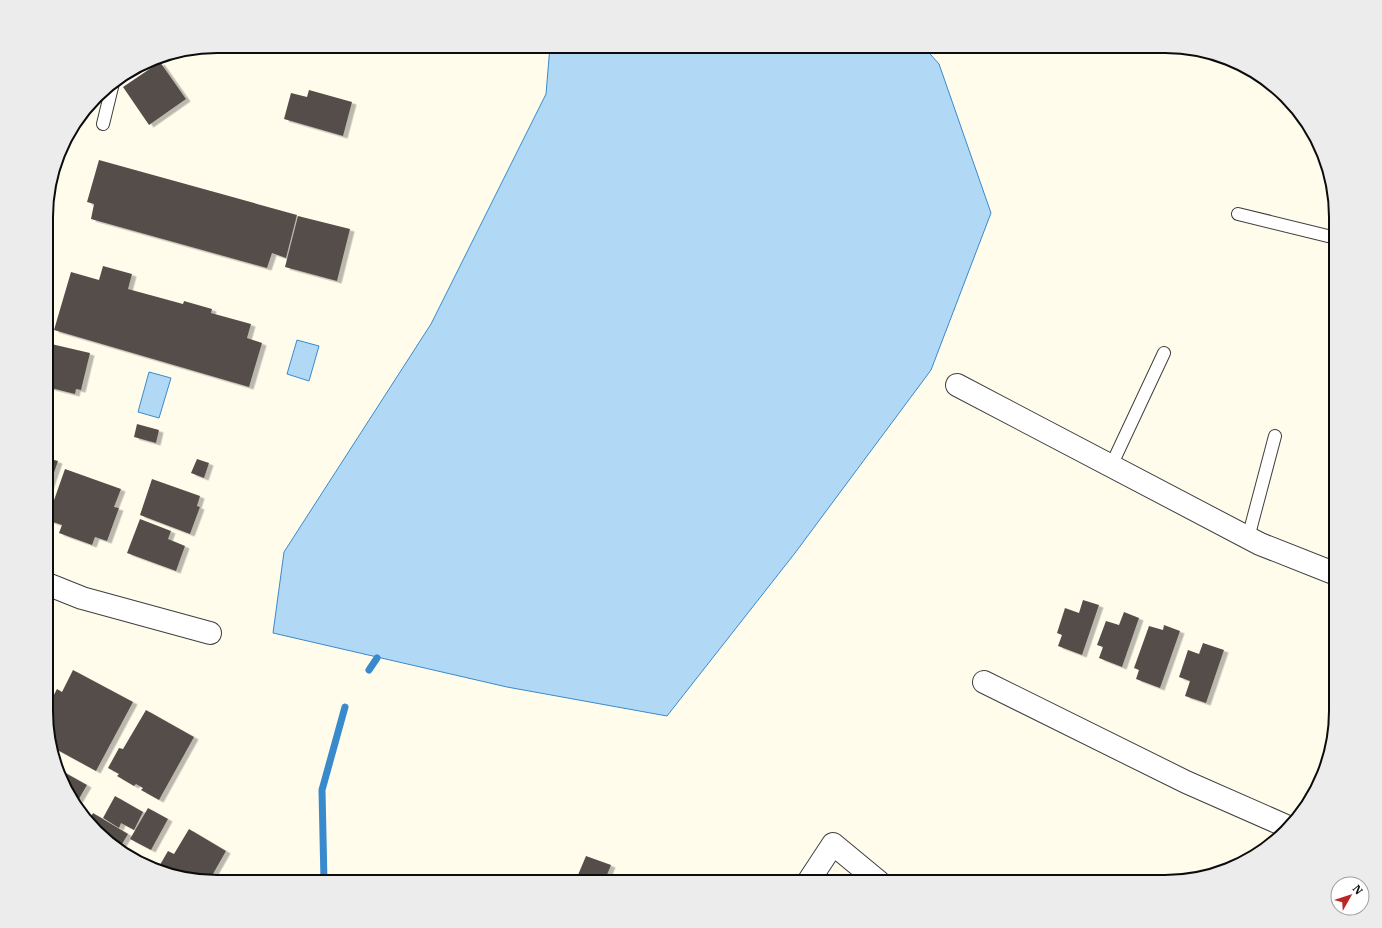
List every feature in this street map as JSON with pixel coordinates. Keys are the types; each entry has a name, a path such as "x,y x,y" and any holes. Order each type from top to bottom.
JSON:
{"street":[{"path":"957,385 1248,538 1329,571"},
{"path":"53,586 82,598 210,633"},
{"path":"984,682 1186,782 1283,825"},
{"path":"813,875 833,844 871,875"}],"lane":[{"path":"104,124 111,92"},
{"path":"1238,214 1329,236"},
{"path":"1111,466 1164,352"},
{"path":"1248,538 1275,436"}],"water":[{"path":"549,53 929,53 939,64 991,213 931,370 795,553 667,716 507,687 273,633 284,552 431,324 546,94"},
{"path":"297,340 319,346 309,381 287,374"},
{"path":"149,372 171,378 159,418 138,412"}],"building":[{"path":"161,63 186,99 149,125 123,87 154,66"},
{"path":"309,90 352,102 343,136 284,119 291,93 307,97"},
{"path":"99,160 297,215 286,258 272,253 267,268 91,219 94,204 87,202"},
{"path":"298,216 350,229 337,281 285,267"},
{"path":"103,266 132,274 128,289 183,304 184,301 212,309 211,313 251,324 247,338 262,343 249,387 54,330 71,272 99,280"},
{"path":"53,344 90,353 81,390 76,389 75,394 53,388"},
{"path":"137,424 159,430 156,443 134,437"},
{"path":"197,459 209,463 204,478 191,473"},
{"path":"53,460 58,461 53,476"},
{"path":"65,469 121,489 114,507 119,508 107,541 95,537 92,545 59,533 62,525 53,522 53,503"},
{"path":"152,479 200,496 197,506 200,507 190,534 140,515"},
{"path":"140,519 171,531 168,539 185,546 176,571 127,553"},
{"path":"1083,600 1099,605 1082,655 1058,646 1062,635 1057,633 1065,608 1079,613"},
{"path":"1124,612 1139,618 1122,667 1099,658 1103,647 1097,645 1106,621 1119,625"},
{"path":"1164,625 1180,631 1160,688 1136,679 1139,670 1134,668 1149,626 1163,630"},
{"path":"1203,643 1224,650 1206,703 1185,696 1190,681 1179,677 1188,650 1199,654"},
{"path":"73,670 133,702 96,771 58,750 54,732 53,697 57,689 62,692"},
{"path":"146,710 194,737 159,800 141,790 143,788 136,784 134,786 117,776 119,774 108,768 119,748 123,749"},
{"path":"66,773 87,785 79,799"},
{"path":"115,796 143,812 134,830 121,823 119,828 103,818"},
{"path":"148,808 168,819 151,850 130,839"},
{"path":"93,813 128,834 122,844 101,827 91,816"},
{"path":"189,829 226,851 212,875 185,872 160,864 168,851 174,854"},
{"path":"586,856 611,865 607,875 578,875"}],"waterway":[{"path":"369,670 377,658"},
{"path":"324,875 322,790 345,707"}]}
